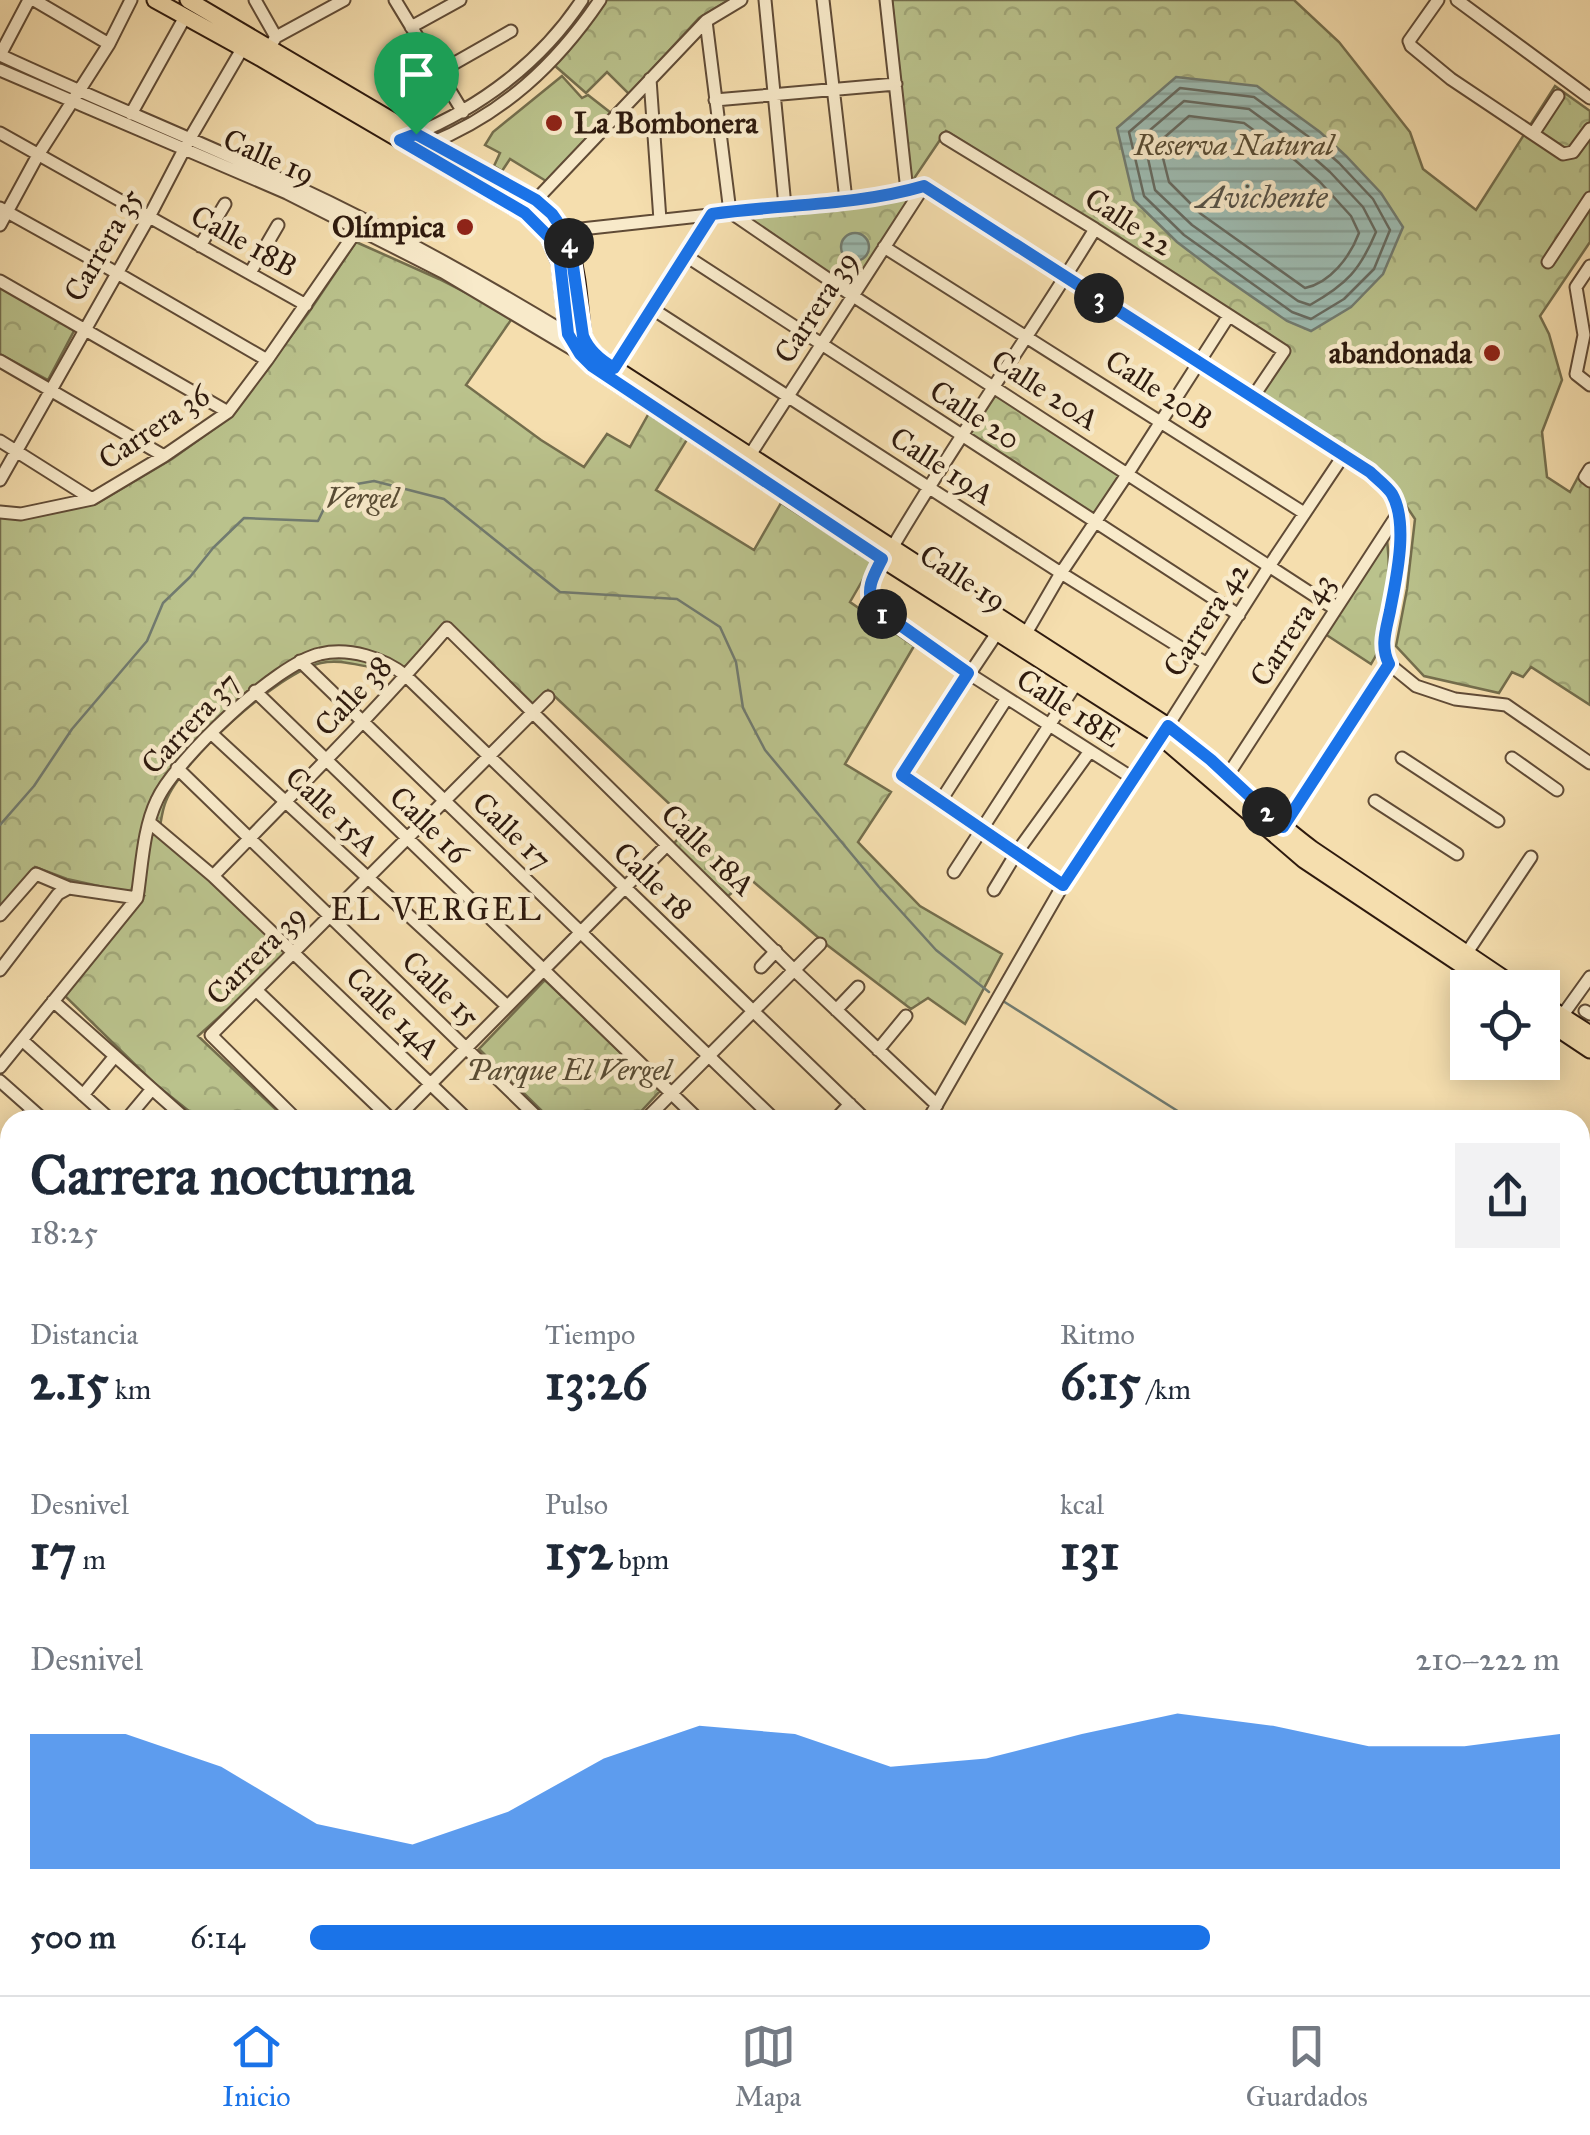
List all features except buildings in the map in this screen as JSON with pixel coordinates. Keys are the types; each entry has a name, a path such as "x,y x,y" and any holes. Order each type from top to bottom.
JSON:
{"main road":[{"path":"156,0 187,8 246,42 269,48 411,141 530,207"},
{"path":"411,141 432,143 530,207 570,245 584,350"},
{"path":"556,234 568,334 584,350"},
{"name":"Calle 19","path":"584,350 750,456 1076,684 1164,731 1266,830 1304,860 1469,970"},
{"name":"Calle 19","path":"584,350 612,380 1025,635 1228,775 1283,827 1490,970"},
{"path":"1562,1016 1590,1034"},
{"path":"1560,1030 1590,1050"}],"street":[{"path":"0,55 32,0 109,44"},
{"path":"0,225 4,210 109,44 132,0"},
{"path":"255,0 269,48 334,2"},
{"path":"395,0 463,112"},
{"path":"411,26 460,0"},
{"path":"411,141 463,112 527,65 582,0"},
{"path":"432,143 484,117 530,84 570,42 600,0"},
{"path":"530,207 706,21 741,0"},
{"path":"765,0 785,206"},
{"path":"823,0 846,200"},
{"path":"886,0 908,191"},
{"path":"1438,0 1410,44 1451,78 1563,154 1574,152 1590,128"},
{"path":"1457,0 1475,5 1590,98"},
{"path":"131,114 187,8"},
{"path":"706,21 730,212"},
{"path":"439,72 510,31"},
{"name":"Carrera 35","path":"0,480 246,42"},
{"name":"Calle 19","path":"0,55 76,96 292,184 584,350"},
{"name":"Calle 19","path":"0,70 131,114 186,144"},
{"path":"650,79 660,220"},
{"path":"715,100 896,84"},
{"path":"1533,134 1558,96"},
{"name":"Calle 18B","path":"0,133 306,305"},
{"name":"Calle 22","path":"946,138 1284,351 1253,397"},
{"path":"556,234 846,200 924,186 1370,472 1390,491 1400,512 1396,580 1383,636 1389,664 1416,686 1455,699 1506,705 1590,762"},
{"name":"Carrera 39","path":"750,456 924,186"},
{"path":"1548,262 1590,198"},
{"path":"200,246 225,204"},
{"path":"4,210 267,360"},
{"name":"Calle 20A","path":"730,212 1335,609"},
{"path":"614,368 712,214"},
{"path":"250,274 278,225"},
{"name":"Calle 19","path":"361,225 446,262 568,334"},
{"name":"Carrera 36","path":"0,512 20,514 92,498 228,412 361,225"},
{"path":"887,553 1095,229"},
{"name":"Calle 20B","path":"884,247 1304,513"},
{"name":"Calle 20","path":"686,256 1239,615"},
{"path":"1590,267 1576,288 1587,325 1576,369 1579,377 1590,385"},
{"path":"0,280 228,412"},
{"name":"Calle 19A","path":"651,308 1207,664"},
{"path":"1025,635 1061,573 1228,317"},
{"path":"0,361 164,456"},
{"path":"0,441 92,498"},
{"name":"Carrera 42","path":"933,1110 1063,885 1343,456"},
{"name":"Carrera 43","path":"1228,775 1400,512"},
{"name":"Calle 18E","path":"887,553 869,585 872,605 878,611 1134,779"},
{"name":"Calle 38","path":"212,876 327,761 447,628"},
{"name":"Calle 18A","path":"447,628 794,970 936,1104"},
{"path":"998,632 902,775 1063,885"},
{"name":"Carrera 37","path":"137,898 157,799 178,768 254,691 300,661 320,653 351,653 391,664 406,676"},
{"name":"Calle 17","path":"300,661 764,1110"},
{"path":"1283,827 1389,664"},
{"name":"Calle 18","path":"406,676 856,1110"},
{"path":"954,872 1076,684"},
{"name":"Calle 16","path":"254,691 688,1110"},
{"name":"Carrera 39","path":"288,1110 211,1035 548,696"},
{"path":"940,802 1007,698"},
{"name":"Calle 15A","path":"212,734 507,1006"},
{"path":"994,890 1016,852 1090,752"},
{"path":"1402,758 1498,821"},
{"path":"1512,758 1557,790"},
{"name":"Calle 15","path":"178,768 530,1110"},
{"path":"1375,801 1457,854"},
{"name":"Calle 14A","path":"150,822 457,1110"},
{"path":"404,1110 667,845"},
{"path":"1466,954 1532,857"},
{"path":"0,915 36,874 69,888 137,898"},
{"path":"0,970 58,894 69,888"},
{"path":"0,1067 137,898"},
{"path":"655,1110 820,944"},
{"path":"761,966 776,952"},
{"path":"1562,1016 1590,977"},
{"path":"836,1010 858,988"},
{"path":"256,990 383,1110"},
{"path":"53,1001 176,1110"},
{"path":"878,1050 906,1016"},
{"path":"22,1040 100,1110"},
{"path":"83,1095 115,1056"},
{"path":"0,1081 33,1110"},
{"path":"134,1110 152,1088"},
{"path":"844,1110 850,1104"}],"green space":[{"path":"603,0 729,0 699,18 629,94 607,72 586,93 554,65"},
{"name":"Reserva Natural","path":"892,0 1294,0 1339,42 1410,132 1423,169 1476,210 1555,86 1590,111 1590,242 1540,316 1562,380 1542,432 1547,477 1570,492 1578,477 1590,486 1590,705 1531,667 1523,677 1512,672 1499,693 1424,676 1396,646 1415,519 1364,459 1261,396 1288,348 946,131 909,186"},
{"name":"La Bombonera","path":"562,76 582,98 588,95 611,113 546,181 510,159 502,171 494,166 500,153 485,145 493,132"},
{"path":"914,194 853,290 745,215"},
{"name":"Vergel","path":"356,242 513,317 466,385 584,467 607,434 630,447 649,413 688,438 656,490 754,550 781,503 873,562 850,602 914,646 845,764 891,792 858,842 920,906 1002,954 965,1024 928,998 911,1009 827,945 749,878 728,896 673,844 692,825 548,690 532,708 448,626 406,668 328,662 281,683 211,742 175,784 165,805 159,832 286,952 198,1036 276,1110 188,1110 154,1083 64,995 144,896 67,879 35,867 5,905 0,904 0,514 19,516 96,504 172,459 232,416"},
{"path":"0,286 75,329 48,380 0,354"},
{"path":"995,389 1121,473 1093,517 964,437"},
{"path":"1387,539 1389,586 1385,621 1371,664 1325,634"},
{"name":"Parque El Vergel","path":"545,980 660,1091 642,1110 541,1110 479,1049"}],"water":[{"name":"Avichente","path":"1176,77 1257,86 1320,132 1381,193 1403,227 1383,274 1351,307 1311,331 1287,321 1177,242 1134,200 1117,128"},
{"path":"855,233 865,237 869,247 865,257 855,261 845,257 841,247 845,237"}],"waterway":[{"path":"0,825 34,786 72,729 147,641 163,603 244,518 318,521 334,488 374,481 444,499 560,592 677,599 720,627 736,662 743,708 765,750 936,950 989,992"},
{"path":"1003,1001 1176,1110"}],"place":[{"name":"La Bombonera","path":"554,123"},
{"name":"Olímpica","path":"465,227"},
{"name":"abandonada","path":"1492,353"}],"district":[{"name":"EL VERGEL","path":"437,909"}],"route":[{"path":"416,134 400,140 525,213 549,237 563,230 570,245 583,336 599,358 614,368 712,214 846,200 924,186 1370,472 1390,491 1400,512 1396,580 1383,636 1389,664 1283,827 1168,726 1063,885 902,775 968,673 872,605 869,585 882,559 592,366 568,334 560,262 549,237 563,230 552,214 536,200 416,134"}]}
